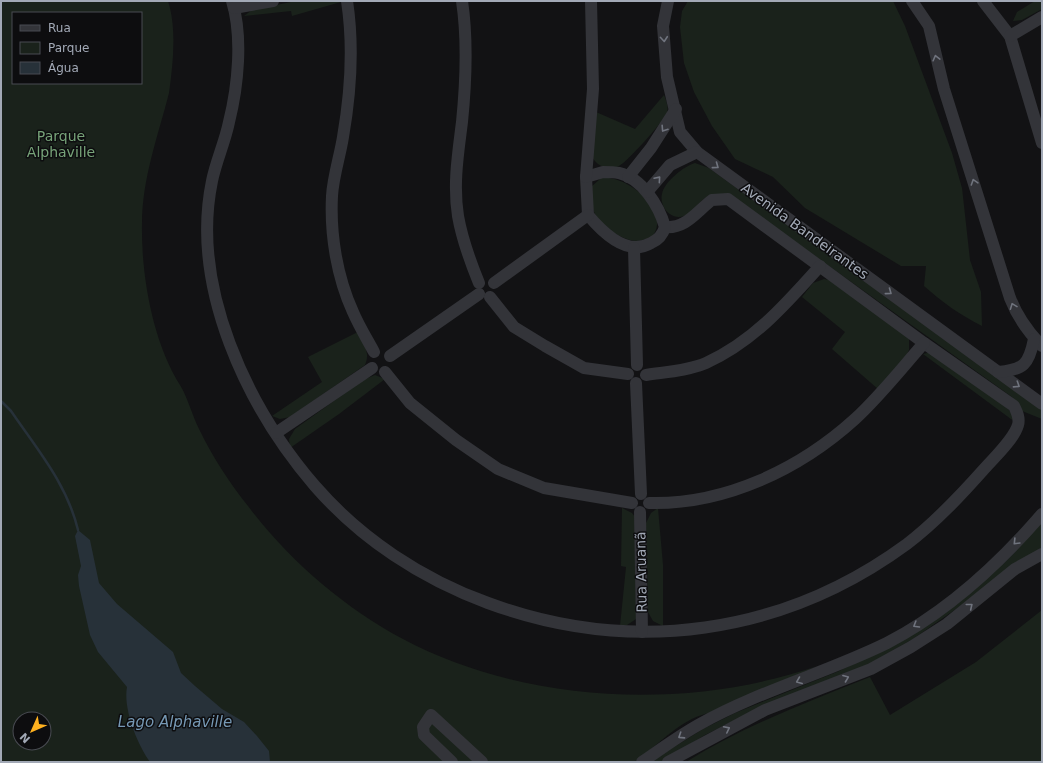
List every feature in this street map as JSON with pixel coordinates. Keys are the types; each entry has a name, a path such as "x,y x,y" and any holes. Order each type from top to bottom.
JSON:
{"street":[{"path":"273,1 233,5 238,74 229,125 212,181 207,215 207,249 213,291 239,367 263,413 291,457 317,489 346,519 394,555 434,580 466,595 530,617 594,630 642,632 686,630 732,623 776,611 822,594 848,581 909,542 971,484 1012,436 1018,424 1018,414 1014,406 924,343 728,199 712,200 686,223 673,228 666,227"},
{"path":"347,1 351,29 352,72 349,104 332,195 332,224 340,272 345,291 353,312 374,352"},
{"path":"462,1 466,29 465,79 455,184 458,215 465,248 482,291 514,328 545,346 584,368 628,374"},
{"path":"591,1 593,89 586,177 588,215 606,234 619,243 634,248 644,248 656,240 666,227"},
{"name":"Avenida Bandeirantes","path":"668,1 663,26 667,77 680,132 697,152 1042,404"},
{"path":"912,1 929,26 944,89 1010,298 1016,314 1038,342 1020,368 1013,371 998,372"},
{"path":"983,1 1010,36 1042,143"},
{"path":"1010,36 1042,17"},
{"path":"628,177 651,148 676,110"},
{"path":"647,192 670,165 697,152"},
{"path":"586,177 603,172 619,173 628,177 647,192 661,212 666,227"},
{"path":"390,356 482,291 495,291 494,283 588,215"},
{"path":"634,248 637,365"},
{"path":"646,375 674,372 705,363 743,343 778,314 820,266"},
{"path":"385,372 410,403 456,440 498,469 544,488 640,503 682,501 725,493 766,479 832,438 855,419 924,343"},
{"path":"382,350 390,356 392,365 385,372 378,372 372,368 370,359 374,352 382,350"},
{"path":"637,365 644,369 646,375 643,381 636,383 630,380 628,374 631,368 637,365"},
{"path":"276,433 372,368"},
{"name":"Rua Aruanã","path":"636,383 642,632"},
{"path":"642,762 701,724 738,706 843,664 888,642 935,614 966,590 995,564 1042,514"},
{"path":"668,762 765,710 871,669 911,647 947,624 1016,569 1042,554"},
{"path":"460,742 449,759 424,735 423,727 431,715 482,762"}],"green space":[{"name":"Parque Alphaville","path":"1,1 168,1 173,23 173,59 169,93 148,174 142,224 142,244 146,286 150,308 163,349 171,368 185,395 199,429 215,459 264,526 318,581 359,612 381,626 403,639 451,661 501,677 554,688 607,694 661,694 715,690 767,680 817,666 717,711 703,714 692,719 672,732 634,762 1,762"},
{"path":"296,1 341,2 292,16 291,11 244,16 252,10"},
{"path":"688,1 893,1 905,26 952,153 962,188 970,260 981,292 982,326 952,308 924,286 926,266 901,266 805,208 773,177 735,159 712,126 694,92 684,63 680,27 682,11"},
{"path":"1035,1 1042,1 1042,9 1022,20 1013,21 1017,12"},
{"path":"664,95 668,111 664,118 637,150 623,163 619,166 608,168 601,166 594,160 592,157 596,112 635,129"},
{"path":"695,163 709,168 1040,408 1042,410 1042,419 1022,411 1012,397 734,198 708,196 684,216 679,217 671,215 662,204 662,194 664,189 675,175 685,167"},
{"path":"601,178 612,178 634,188 652,206 657,217 657,227 652,237 639,241 624,238 611,231 599,220 592,207 591,187"},
{"path":"824,279 829,280 909,338 909,350 906,356 878,389 832,349 845,332 802,297 813,283"},
{"path":"358,332 367,352 367,361 365,365 290,417 280,419 272,416 322,382 308,357"},
{"path":"931,353 1002,403 1011,412 1015,422 923,354"},
{"path":"375,375 385,379 339,414 290,448 289,439 295,429 363,380"},
{"path":"622,508 632,513 635,517 636,619 627,625 620,626 626,567 621,566"},
{"path":"658,508 663,565 663,626 653,621 648,612 646,523 651,513"},
{"path":"1042,521 1042,549 913,639 862,668 755,710 705,735 661,762 650,762 703,729 735,713 839,671 892,645"},
{"path":"1042,610 1042,762 686,762 753,726 799,705 870,677 890,715 976,662"}],"water":[{"name":"Lago Alphaville","path":"78,530 90,540 99,583 117,604 173,652 181,673 222,709 244,722 269,751 270,762 150,762 140,746 132,726 127,705 127,687 98,652 90,635 79,586 78,575 81,566 75,536"}],"waterway":[{"path":"1,401 11,411 41,453 59,482 67,497 78,530"}]}
